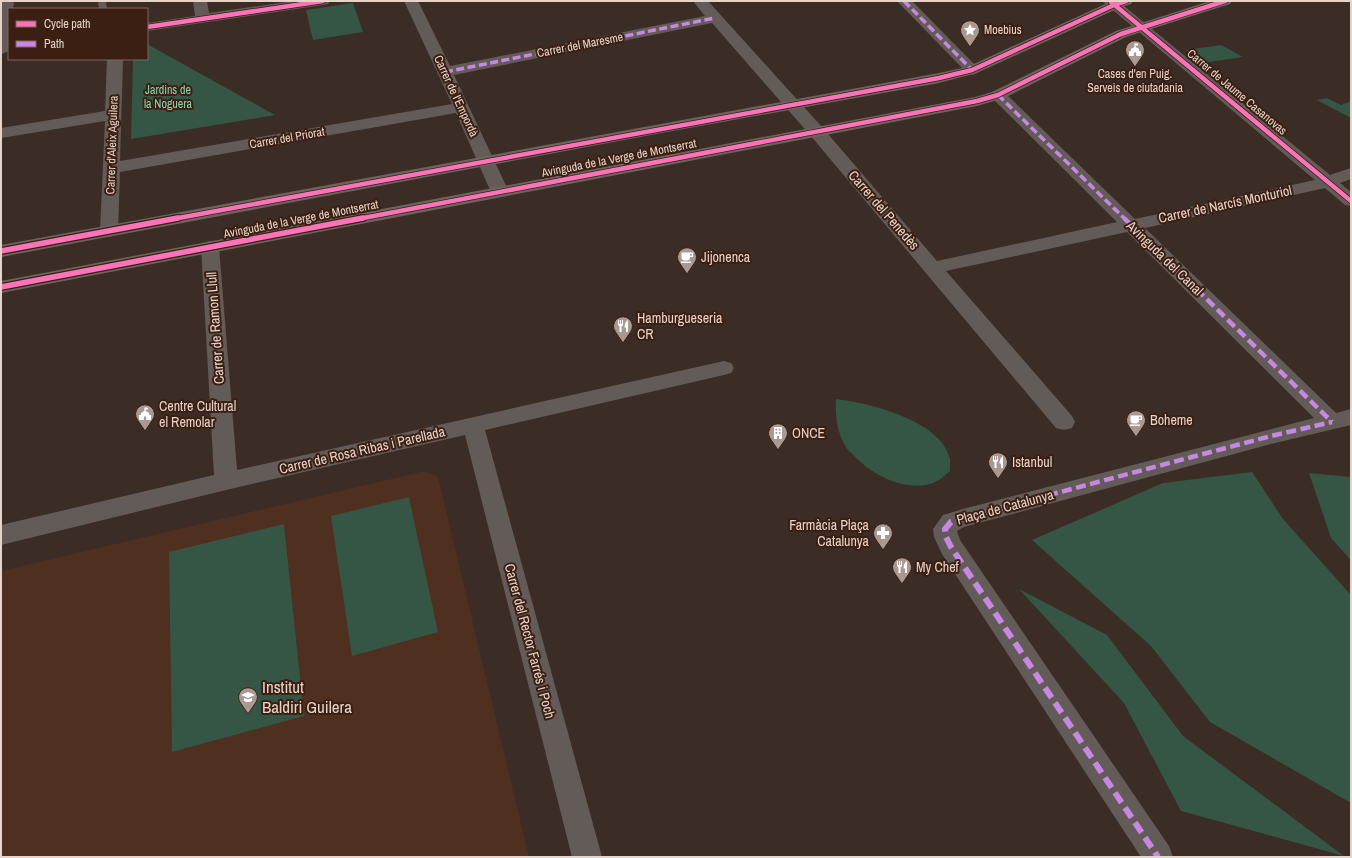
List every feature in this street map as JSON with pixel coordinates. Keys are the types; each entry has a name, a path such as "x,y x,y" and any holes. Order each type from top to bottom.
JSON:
{"street":[{"path":"4,49 7,1"},
{"path":"200,1 203,19"},
{"path":"148,27 203,19 276,5 323,1"},
{"name":"Carrer de l'Empordà","path":"411,1 462,107 500,192"},
{"name":"Carrer del Penedès","path":"700,1 816,131 1064,422"},
{"path":"904,1 972,70"},
{"name":"Avinguda de la Verge de Montserrat","path":"1,287 977,101 998,95 1121,34 1225,1"},
{"name":"Avinguda de la Verge de Montserrat","path":"1,251 939,78 972,70 1116,2"},
{"name":"Carrer de Jaume Casanovas","path":"1116,2 1142,27 1351,201"},
{"name":"Carrer del Maresme","path":"445,72 715,18"},
{"name":"Carrer d'Aleix Aguilera","path":"109,231 115,60"},
{"name":"Avinguda del Canal","path":"998,95 1130,225 1341,419"},
{"name":"Carrer del Priorat","path":"111,168 462,107"},
{"path":"1,133 113,115"},
{"name":"Carrer de Narcís Monturiol","path":"934,268 1327,182 1351,173"},
{"name":"Carrer de Ramon Llull","path":"210,247 226,481"},
{"name":"Carrer de Rosa Ribas i Parellada","path":"1,535 226,481 724,368"},
{"name":"Plaça de Catalunya","path":"1158,857 951,547 946,537 945,530 951,522 963,518 1271,436 1341,419"},
{"name":"Carrer del Rector Farrés i Poch","path":"473,425 588,857"}],"shaded area":[{"name":"Institut Baldiri Guilera","path":"425,471 438,477 529,857 1,857 1,571"}],"green space":[{"path":"353,3 363,32 313,40 306,10"},
{"name":"Jardins de la Noguera","path":"148,45 275,115 131,139 133,60 148,60"},
{"path":"1221,45 1243,57 1202,63 1186,50"},
{"path":"1327,98 1341,105 1349,102 1351,103 1351,118 1317,100"},
{"path":"836,399 884,409 919,424 933,434 944,445 950,459 950,471 933,483 916,486 897,483 871,470 849,451 840,436 837,424"},
{"path":"1252,472 1283,519 1351,595 1351,803 1210,722 1151,646 1032,540 1163,483"},
{"path":"1309,473 1351,477 1351,560 1331,538"},
{"path":"409,497 438,632 352,656 331,516"},
{"path":"284,524 304,716 172,752 169,552"},
{"path":"1019,589 1107,635 1183,736 1344,856 1181,811 1124,703"}],"marked path":[{"path":"904,1 972,70"},
{"path":"445,72 715,18"},
{"path":"998,95 1332,422"},
{"path":"1158,857 951,547 946,537 945,529 951,522 963,518 1271,436 1332,422"}],"cycle path":[{"path":"148,27 323,1"},
{"path":"1,251 939,78 972,70 1114,5 1126,1"},
{"path":"1,287 977,101 998,95 1121,34 1225,1"},
{"path":"1111,2 1351,201"}],"place":[{"name":"Moebius","path":"970,47"},
{"name":"Cases d'en Puig. Serveis de ciutadania","path":"1135,67"},
{"name":"Jijonenca","path":"687,274"},
{"name":"Hamburgueseria CR","path":"623,343"},
{"name":"Centre Cultural el Remolar","path":"145,431"},
{"name":"Boheme","path":"1136,437"},
{"name":"ONCE","path":"778,450"},
{"name":"Istanbul","path":"998,479"},
{"name":"Farmàcia Plaça Catalunya","path":"883,550"},
{"name":"My Chef","path":"902,584"},
{"name":"Institut Baldiri Guilera","path":"248,714"}]}
